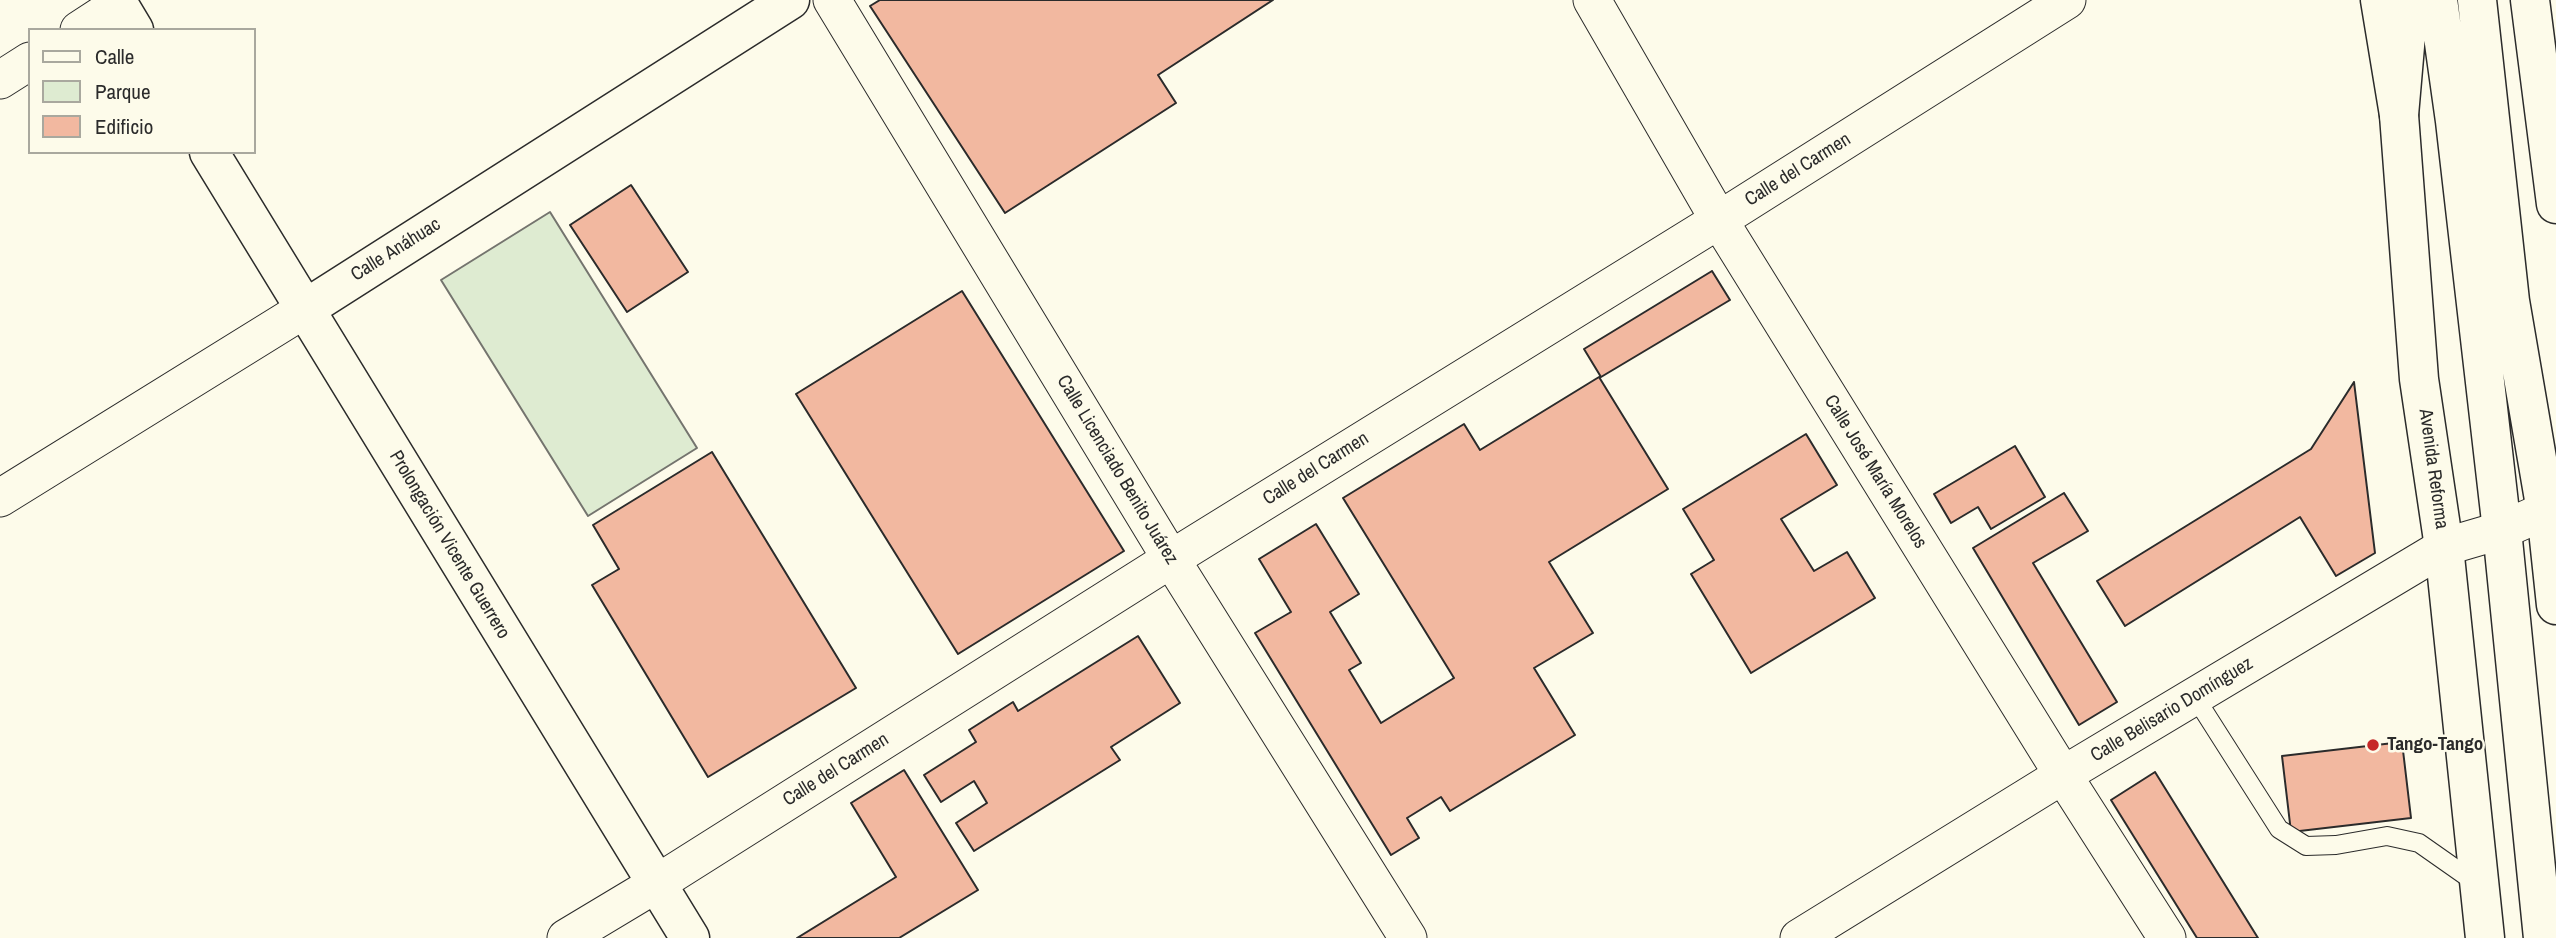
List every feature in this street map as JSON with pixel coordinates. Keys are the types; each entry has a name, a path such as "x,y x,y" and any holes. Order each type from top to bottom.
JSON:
{"street":[{"name":"Calle Anáhuac","path":"0,498 304,309 790,0"},
{"name":"Calle Licenciado Benito Juárez","path":"832,0 1171,559 1408,938"},
{"name":"Calle José María Morelos","path":"1592,0 1719,219 2166,938"},
{"name":"Calle del Carmen","path":"566,938 2067,0"},
{"name":"Avenida Reforma","path":"2380,0 2399,115 2419,379 2444,547 2485,938"},
{"path":"2399,115 2409,0"},
{"path":"2438,0 2457,134 2502,530 2543,938"},
{"path":"2477,0 2510,302 2551,509 2556,605"},
{"path":"2530,0 2556,204"},
{"path":"84,28 123,11"},
{"path":"0,80 28,62"},
{"name":"Prolongación Vicente Guerrero","path":"210,154 690,938"},
{"name":"Calle Belisario Domínguez","path":"1799,938 2063,775 2444,547 2502,530 2551,509"}],"lane":[{"path":"2195,697 2279,829 2306,845 2336,845 2388,836 2419,843 2479,885"}],"green space":[{"path":"550,212 697,448 588,516 441,280"}],"building":[{"path":"880,0 1273,0 1158,75 1176,103 1005,213 870,6"},
{"path":"631,185 688,272 627,312 570,225"},
{"path":"1712,271 1730,300 1601,377 1584,349"},
{"path":"962,291 1124,551 958,654 796,394"},
{"path":"1599,377 1668,489 1549,562 1593,633 1534,668 1575,735 1450,811 1441,797 1407,818 1419,838 1391,855 1255,633 1291,612 1259,559 1316,524 1359,594 1330,612 1361,663 1349,670 1381,723 1454,678 1343,498 1464,424 1480,450"},
{"path":"2354,382 2375,553 2336,576 2300,517 2125,626 2097,581 2311,449"},
{"path":"1806,434 1837,485 1781,519 1814,571 1847,552 1875,598 1751,673 1691,574 1714,560 1683,509"},
{"path":"2015,446 2045,497 1991,529 1978,507 1951,523 1934,494"},
{"path":"712,452 856,688 708,777 592,585 619,569 593,525"},
{"path":"2064,493 2088,531 2033,563 2117,702 2079,725 1973,548"},
{"path":"1138,636 1180,703 1111,747 1120,760 974,851 956,823 987,803 974,781 941,802 924,775 976,742 969,730 1013,702 1018,711"},
{"path":"2402,742 2411,818 2291,832 2282,756"},
{"path":"904,770 978,890 899,938 797,938 896,877 851,803"},
{"path":"2155,772 2258,938 2197,938 2111,800"}],"place":[{"name":"Tango-Tango","path":"2373,745"}]}
